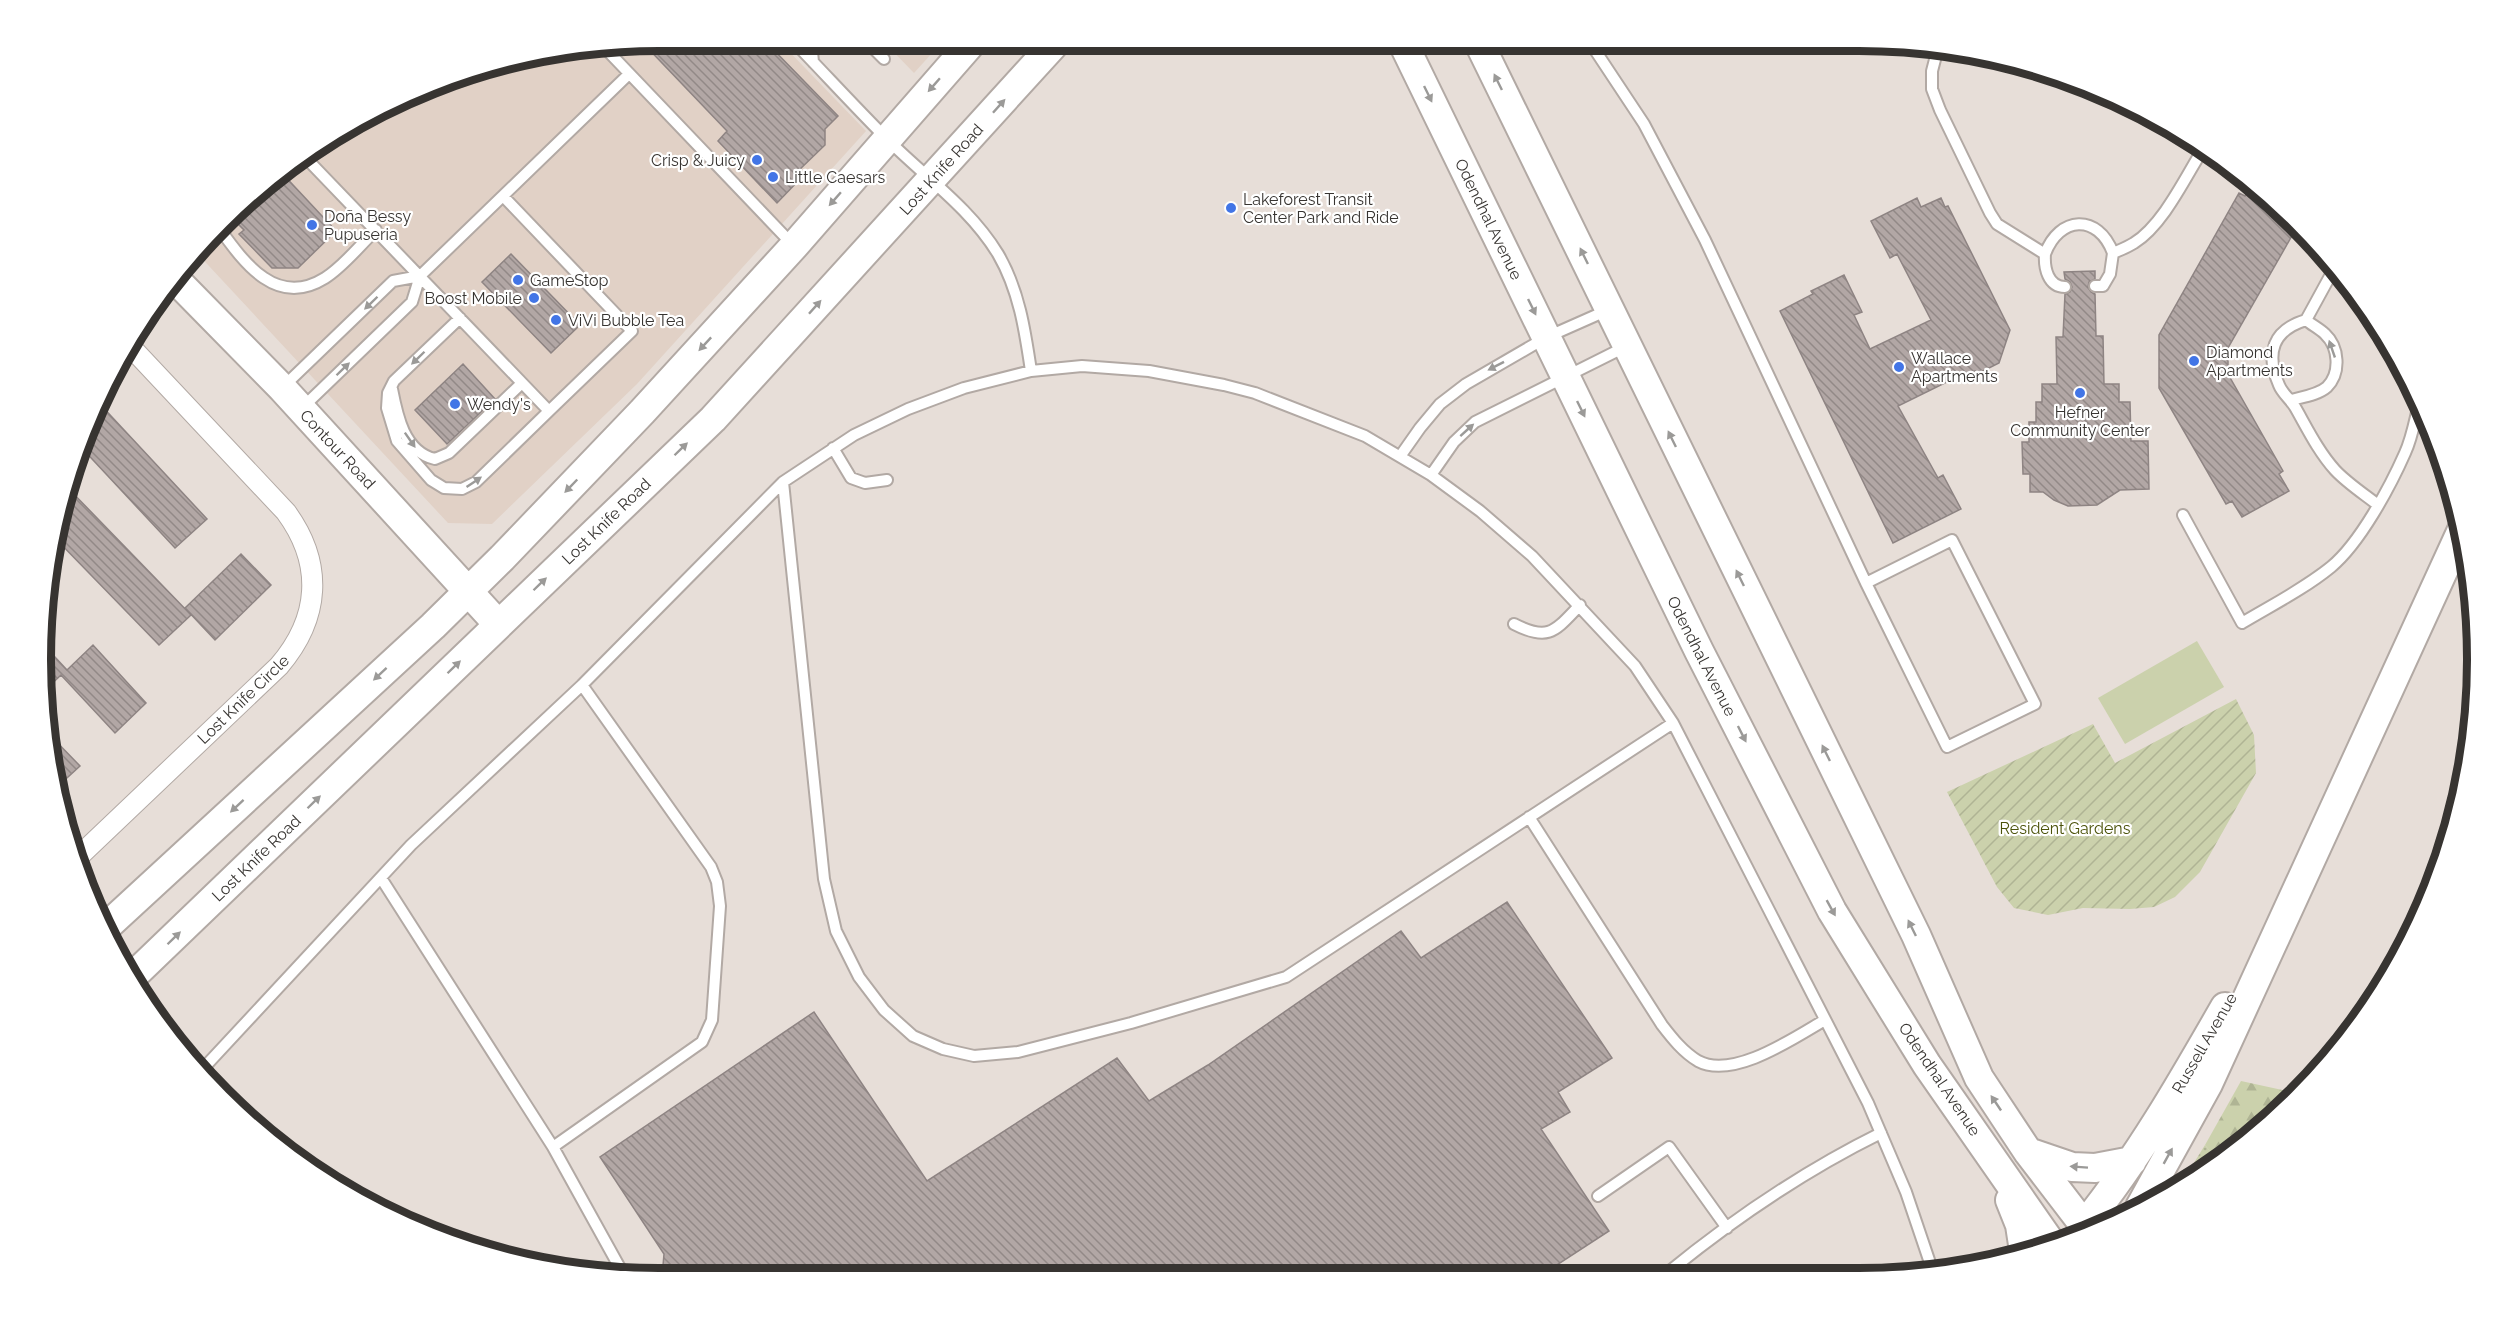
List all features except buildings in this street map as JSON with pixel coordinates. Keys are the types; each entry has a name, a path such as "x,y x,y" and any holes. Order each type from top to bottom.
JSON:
{"street":[{"path":"111,922 468,591 642,412 794,246 964,51"},
{"name":"Lost Knife Road","path":"138,972 713,419 1048,51"},
{"name":"Odendhal Avenue","path":"1407,51 1699,651 1832,912 1927,1065 2048,1238"},
{"name":"Odendhal Avenue","path":"1483,51 1916,935 1979,1078 2028,1152 2081,1226"},
{"name":"Contour Road","path":"181,285 282,388 498,624"},
{"name":"Lost Knife Circle","path":"82,853 279,666 293,650 303,632 312,590 312,569 307,549 298,529 286,512 135,352"},
{"name":"Russell Avenue","path":"2147,1194 2208,1084 2456,544"},
{"name":"Russell Avenue","path":"2091,1222 2179,1087 2318,843"},
{"path":"2028,1152 2072,1167 2095,1168 2132,1161"},
{"path":"1992,1156 2020,1225 2023,1245"}],"lane":[{"path":"803,51 887,139 976,222 998,254 1014,286 1025,329 1031,371"},
{"path":"812,51 813,62"},
{"path":"876,51 884,59"},
{"path":"1595,51 1644,124 1705,240 1866,583 1947,747 2035,704 1952,540 1866,583"},
{"path":"610,53 794,246"},
{"path":"1936,56 1932,71 1932,89 1990,213 1997,224 2045,254"},
{"path":"301,409 412,302 420,276 629,74"},
{"path":"2113,253 2133,244 2150,230 2198,155"},
{"path":"310,162 549,411"},
{"path":"460,318 392,386 388,393 387,408 397,441 431,480 444,488 462,489 476,482 633,331 503,196"},
{"path":"2065,287 2058,287 2051,282 2044,264 2045,254 2049,241 2058,231 2078,225 2100,230 2108,240 2113,253 2110,274 2103,285 2095,286"},
{"path":"224,234 264,279 279,287 296,288 313,284 327,277 376,230"},
{"path":"282,388 393,281 420,276"},
{"path":"2330,276 2306,320 2293,324 2280,333 2272,348 2273,368 2279,387 2291,400 2335,471 2378,505"},
{"path":"1401,455 1419,428 1440,404 1486,372 1547,337 1610,309"},
{"path":"2291,400 2309,396 2327,387 2336,371 2336,352 2327,336 2306,320"},
{"path":"1431,475 1454,442 1476,422 1565,375 1627,346"},
{"path":"207,1066 411,845 582,685 783,482 854,435 919,405 964,388 1031,371 1082,366 1149,371 1255,393 1365,435 1401,455 1480,511 1523,548 1635,666 1673,723 1881,1133 1906,1192 1929,1264"},
{"path":"392,386 398,419 405,434 419,452 435,459 449,453 522,383"},
{"path":"2183,515 2242,622 2295,592 2332,566 2359,535 2378,505 2406,451 2416,416"},
{"path":"833,448 851,478 865,483 887,480"},
{"path":"783,482 824,879 833,921 860,977 884,1010 913,1036 943,1049 974,1056 1018,1052 1131,1023 1286,977 1673,723"},
{"path":"1514,624 1533,634 1547,633 1563,623 1580,606"},
{"path":"553,1147 684,1057 702,1042 712,1020 718,940 720,906 717,882 711,867 582,685"},
{"path":"1529,817 1662,1025 1676,1042 1700,1062 1726,1065 1756,1059 1825,1020"},
{"path":"381,878 553,1147 619,1267"},
{"path":"1674,1268 1727,1228 1830,1158 1881,1133"},
{"path":"1598,1196 1669,1147 1727,1228"}],"shaded area":[{"path":"789,51 866,131 637,384 492,524 448,523 202,258 258,202 321,154 390,114 464,83 541,63 620,52"},
{"path":"893,51 934,51 914,73"}],"green space":[{"path":"2197,641 2224,687 2125,744 2098,698"},
{"name":"Resident Gardens","path":"2236,699 2254,735 2256,773 2200,872 2175,897 2154,907 2083,908 2048,915 2014,908 1997,887 1947,792 2093,724 2115,763"},
{"path":"2241,1081 2288,1091 2260,1117 2212,1154 2205,1145"},
{"path":"2205,1145 2212,1154 2190,1169"}],"place":[{"name":"Crisp & Juicy","path":"757,160"},
{"name":"Little Caesars","path":"773,177"},
{"name":"Lakeforest Transit Center Park and Ride","path":"1231,208"},
{"name":"Doña Bessy Pupuseria","path":"312,225"},
{"name":"GameStop","path":"518,280"},
{"name":"Boost Mobile","path":"534,298"},
{"name":"ViVi Bubble Tea","path":"556,320"},
{"name":"Diamond Apartments","path":"2194,361"},
{"name":"Wallace Apartments","path":"1899,367"},
{"name":"Hefner Community Center","path":"2080,393"},
{"name":"Wendy's","path":"455,404"}]}
